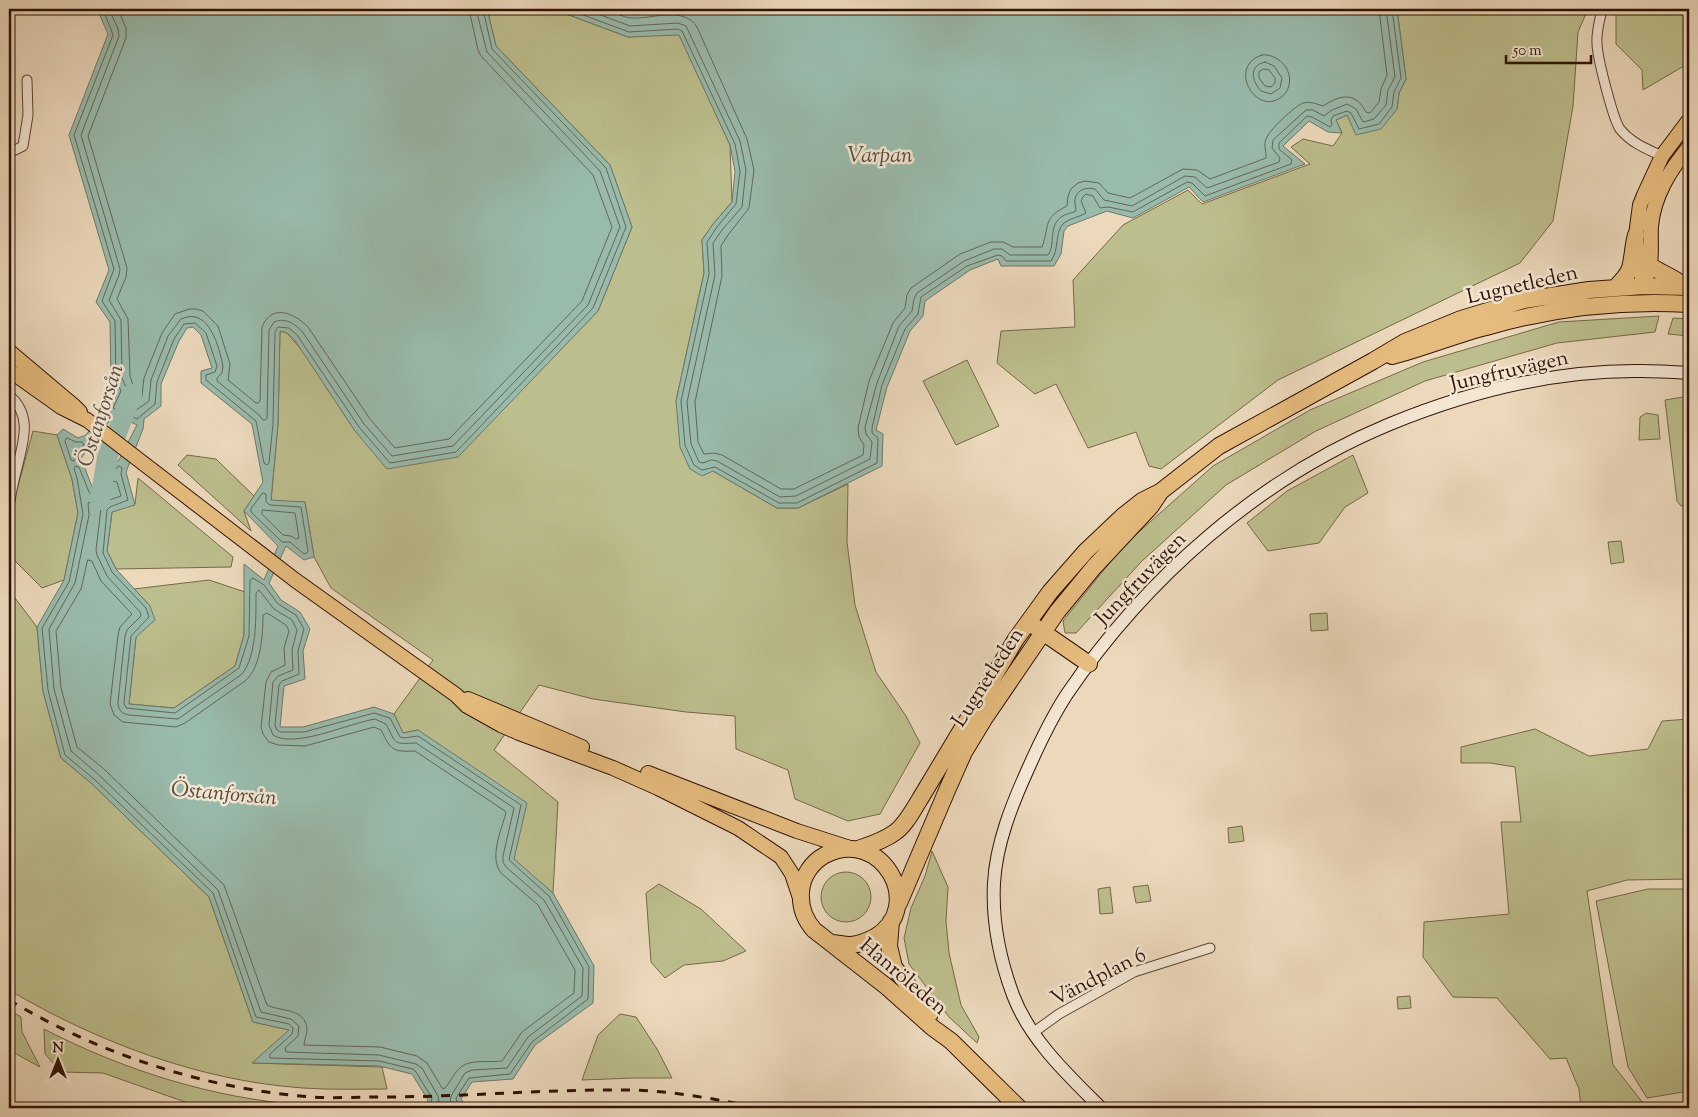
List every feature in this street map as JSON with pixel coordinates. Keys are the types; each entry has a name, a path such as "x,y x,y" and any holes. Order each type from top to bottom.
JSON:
{"highway":[{"path":"1615,288 1630,268 1632,245 1636,235"},
{"path":"1651,266 1687,286"},
{"path":"1644,286 1645,303"},
{"name":"Lugnetleden","path":"854,848 878,842 896,832 906,821 998,667 1028,621 1050,592 1093,544 1142,500 1160,492 1219,446 1405,342 1426,332 1492,309 1545,296 1615,288 1687,286"},
{"name":"Lugnetleden","path":"1373,361 1411,352 1479,329 1535,315 1579,307 1645,303 1689,304"},
{"name":"Lugnetleden","path":"893,917 964,752 984,718 1042,632 1094,567 1151,506 1160,492"},
{"path":"1028,621 1089,664"},
{"path":"854,848 871,853 882,861 891,872 896,886 897,900 893,917 881,934 866,942 850,945 831,943 810,925 804,914 800,902 802,885 808,870 819,858 834,850 854,848"},
{"name":"Hanröleden","path":"893,917 889,946 894,967 951,1041 1019,1108"},
{"name":"Hanröleden","path":"831,943 951,1041"}],"main road":[{"path":"1644,286 1638,260 1636,235 1644,194 1662,156 1689,120"},
{"path":"1644,286 1651,266 1651,230 1654,210 1662,189 1676,163 1689,147"},
{"path":"1662,156 1676,163"},
{"path":"9,351 73,405 87,420 295,580 456,695 467,706 519,733 613,768 658,788 738,828 781,857 792,874 800,902"},
{"path":"9,370 61,407 87,420"},
{"path":"456,695 472,699 541,730 686,789 797,831 854,848"}],"street":[{"path":"1602,9 1597,43 1606,84 1619,127 1637,144 1662,156"},
{"path":"9,153 23,146 28,115 27,80"},
{"name":"Jungfruvägen","path":"1101,1108 1063,1069 1021,1013 1013,996 1005,970 997,937 994,908 995,873 1000,846 1019,788 1035,752 1065,697 1089,664 1149,592 1168,572 1216,530 1258,498 1299,471 1387,425 1466,398 1553,377 1640,371 1689,373"},
{"path":"9,395 17,403 23,416 25,432 23,449 11,490 9,507"},
{"name":"Vändplan 6","path":"1034,1032 1059,1014 1134,972 1210,948"}],"green space":[{"path":"487,9 553,9 628,37 679,34 730,145 732,202 702,240 704,273 676,401 713,471 777,508 798,508 848,484 847,542 855,605 876,672 906,716 920,743 880,814 848,821 795,799 788,770 736,749 735,716 686,712 593,699 539,685 494,750 558,802 553,893 513,859 418,730 403,733 394,714 433,660 331,588 314,557 305,502 271,501 278,424 280,331 287,333 305,354 355,431 518,393 598,311 632,227 610,165 496,46"},
{"path":"1397,9 1588,9 1578,32 1573,106 1553,221 1520,263 1278,380 1161,469 1149,466 1136,432 1088,448 1056,384 1035,394 997,363 1001,331 1075,327 1073,280 1123,225 1188,190 1202,204 1310,164 1291,147 1303,139 1333,146 1342,133 1336,120 1347,115 1397,109 1399,93 1406,79"},
{"path":"1616,9 1689,9 1689,63 1643,90 1642,70 1616,44"},
{"path":"1659,316 1655,332 1557,343 1425,381 1316,431 1226,485 1142,561 1076,633 1065,633 1063,621 1123,546 1213,466 1310,410 1423,362 1559,322"},
{"path":"1673,318 1689,319 1689,336 1668,334"},
{"path":"967,360 999,426 956,445 923,381"},
{"path":"1689,396 1685,423 1689,424 1689,505 1681,506 1677,501 1665,400"},
{"path":"1646,413 1658,415 1660,439 1639,440 1640,417"},
{"path":"33,431 57,435 72,479 78,513 64,580 42,588 9,555 15,497"},
{"path":"187,455 216,459 254,496 244,511 251,531 178,465"},
{"path":"1353,455 1368,493 1345,507 1319,543 1268,551 1247,523 1287,491"},
{"path":"138,478 233,557 231,567 116,569 107,551 112,512 135,504"},
{"path":"1621,541 1624,562 1611,564 1608,542"},
{"path":"209,580 245,592 244,635 235,666 174,708 129,704 136,637 150,606 134,589"},
{"path":"9,590 37,627 43,691 61,758 91,783 209,897 253,1022 290,1030 253,1063 382,1067 387,1089 314,1089 264,1084 188,1068 114,1042 43,1009 9,990"},
{"path":"1327,613 1328,630 1311,631 1310,614"},
{"path":"1689,719 1689,879 1627,880 1587,891 1613,1065 1643,1103 1644,1108 1581,1108 1579,1089 1566,1058 1550,1059 1497,998 1453,997 1423,957 1424,922 1509,914 1501,822 1521,822 1515,767 1490,763 1461,763 1461,747 1535,729 1589,756 1648,749 1662,721"},
{"path":"1242,826 1244,841 1229,843 1228,828"},
{"path":"932,851 948,887 946,921 949,953 961,1005 979,1037 977,1043 949,1017 909,964 904,938 911,908 925,876"},
{"path":"841,872 851,872 864,879 871,892 871,902 864,915 851,922 841,922 832,918 825,911 821,902 821,892 825,883 832,876"},
{"path":"659,884 701,909 746,951 723,961 684,965 665,978 651,962 646,893"},
{"path":"1148,885 1151,901 1136,903 1133,887"},
{"path":"1110,887 1113,913 1100,914 1098,889"},
{"path":"1648,889 1689,889 1689,1091 1647,1098 1628,1067 1596,901"},
{"path":"1410,996 1411,1008 1398,1009 1397,997"},
{"path":"9,1010 21,1017 22,1032 40,1067 9,1050"},
{"path":"620,1014 636,1017 657,1049 672,1078 582,1080 598,1035"},
{"path":"44,1029 105,1057 169,1080 202,1089 235,1096 302,1105 382,1106 378,1108 202,1108 103,1073 61,1072 45,1054"}],"water":[{"path":"97,9 487,9 496,46 610,165 632,227 598,311 458,457 387,469 355,431 294,339 287,333 280,331 278,424 271,500 305,502 314,557 304,560 286,546 269,583 281,600 300,612 310,629 303,651 305,679 284,686 280,727 303,727 374,707 394,714 403,733 418,730 527,803 514,859 553,893 594,966 593,1003 535,1045 513,1079 472,1082 461,1099 467,1108 425,1108 428,1100 412,1074 379,1066 252,1063 289,1030 253,1022 209,897 91,783 61,758 43,691 37,627 64,580 78,513 72,479 57,435 63,429 78,438 86,435 108,406 116,391 111,382 110,322 96,302 109,270 69,135 108,34","holes":["193,327 201,335 212,368 201,371 201,383 252,424 263,482 244,511 278,546 264,580 244,564 244,635 235,666 174,708 129,704 136,637 155,620 150,606 116,569 107,551 112,512 135,505 126,472 143,429 144,419 161,406 161,384 179,341 187,328","115,414 137,425 119,460 108,466 94,492 81,458"]},
{"name":"Varpan","path":"553,9 1397,9 1406,79 1399,93 1397,109 1381,129 1356,135 1347,115 1336,120 1342,133 1328,132 1309,121 1283,146 1305,164 1203,202 1189,187 1133,218 1107,211 1068,226 1064,231 1061,254 1054,266 1001,266 998,259 970,270 925,301 923,316 910,331 887,387 876,430 883,434 882,466 798,508 777,508 713,471 702,476 690,469 680,447 676,401 704,273 702,240 732,202 735,171 730,145 679,35 628,37"}],"waterway":[{"name":"Östanforsån","path":"100,500 107,458 132,394"}],"railway":[{"path":"9,1000 78,1036 149,1064 186,1075 262,1091 310,1097 341,1098 629,1090 694,1096 759,1108"}]}
